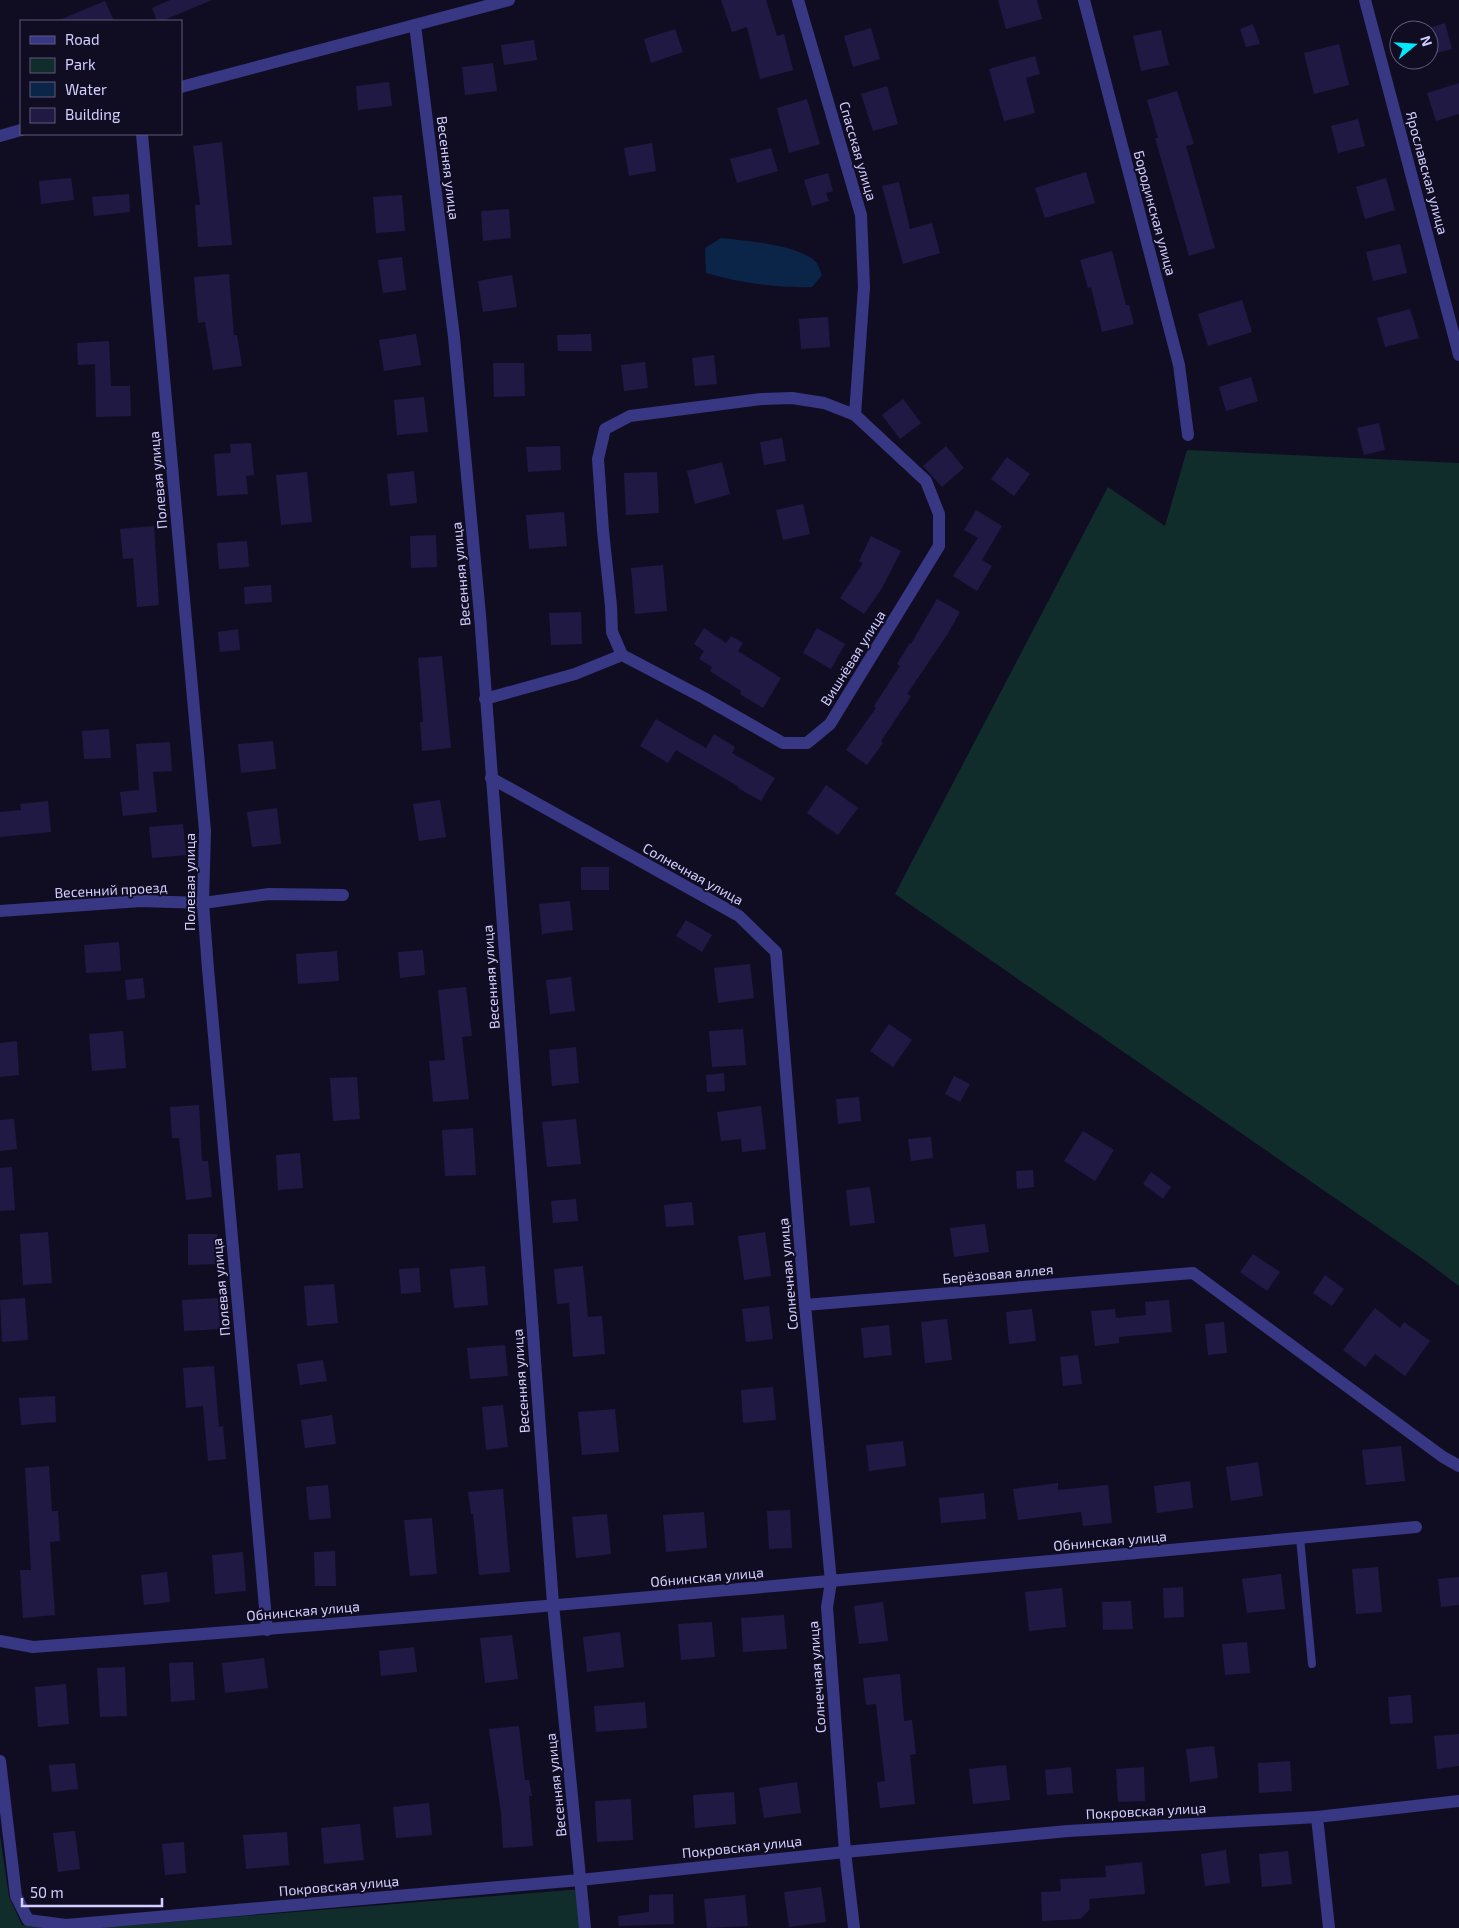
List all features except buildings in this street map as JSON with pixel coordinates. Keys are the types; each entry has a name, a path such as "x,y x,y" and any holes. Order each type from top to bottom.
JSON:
{"street":[{"path":"182,87 509,0"},
{"name":"Спасская улица","path":"798,0 861,215 864,287 855,415"},
{"name":"Бородинская улица","path":"1084,0 1179,365 1188,435"},
{"name":"Ярославская улица","path":"1365,0 1459,355"},
{"name":"Весенняя улица","path":"415,25 454,337 480,615 553,1604 585,1928"},
{"path":"0,136 20,130"},
{"name":"Полевая улица","path":"142,135 205,831 203,903 208,969 267,1630"},
{"path":"485,699 575,674 622,655 612,632 603,531 598,459 605,429 630,416 792,398 824,403 855,415"},
{"name":"Вишнёвая улица","path":"622,655 704,698 782,743 807,743 830,724 939,546 939,514 926,481 855,415"},
{"name":"Солнечная улица","path":"491,778 739,916 776,952 805,1305 831,1582 827,1607 845,1852 854,1928"},
{"name":"Весенний проезд","path":"0,911 141,901 203,903 269,894 343,895"},
{"name":"Берёзовая аллея","path":"805,1305 1193,1273 1443,1457 1459,1466"},
{"name":"Обнинская улица","path":"0,1642 33,1647 267,1630 553,1604 831,1582 1416,1527"},
{"name":"Покровская улица","path":"0,1760 16,1896 28,1920 66,1925 580,1880 1068,1831 1317,1817 1459,1801"},
{"path":"1317,1817 1329,1928"}],"lane":[{"path":"1300,1538 1312,1664"}],"green space":[{"path":"1187,450 1459,463 1459,1286 1426,1261 895,894 1108,487 1165,526"},
{"path":"0,1835 9,1897 22,1925 45,1928 0,1928"},
{"path":"582,1889 586,1928 95,1928"}],"water":[{"path":"721,238 770,244 807,255 818,265 822,275 812,287 785,287 732,280 706,273 705,248"}]}
